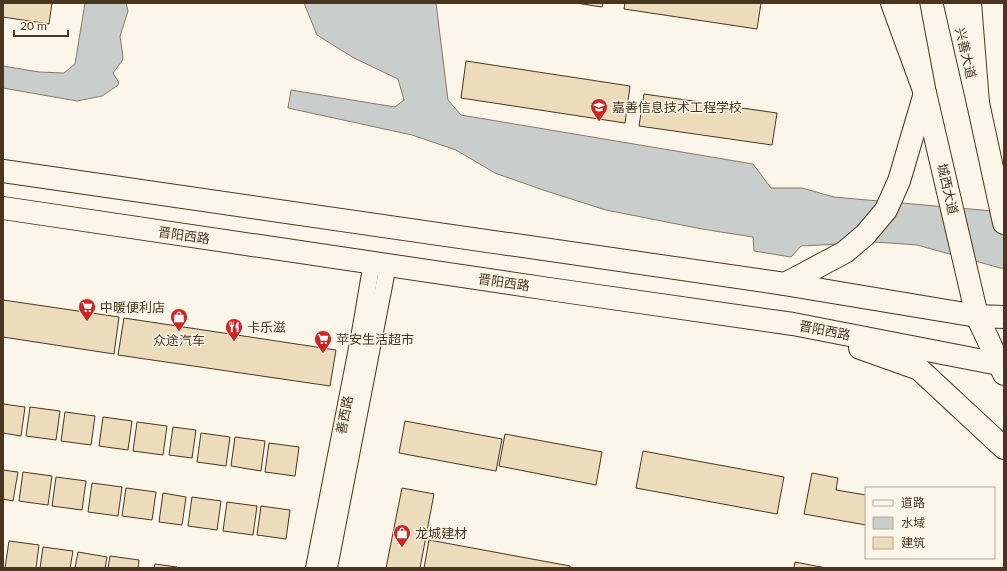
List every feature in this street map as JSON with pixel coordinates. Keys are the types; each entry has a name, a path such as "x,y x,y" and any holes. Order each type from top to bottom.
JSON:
{"main road":[{"name":"城西大道","path":"892,3 924,91 977,316 1003,368"},
{"path":"785,284 845,252 865,235 886,210 899,181 924,91 908,3"},
{"name":"兴善大道","path":"955,3 978,103"},
{"path":"970,3 978,103 1004,223"},
{"path":"3,171 785,284 977,316 1004,317"},
{"name":"晋阳西路","path":"3,208 793,324 1003,368"},
{"path":"793,324 920,370 1004,448"}],"street":[{"name":"善西路","path":"314,568 358,345 380,264"},
{"name":"善西路","path":"329,568 380,264"}],"water":[{"path":"85,3 126,3 128,11 120,36 123,57 122,61 113,73 119,83 117,86 102,96 77,101 3,88 3,66 39,72 64,73 75,64"},
{"path":"304,3 436,3 448,100 461,115 753,164 771,188 802,188 834,197 1004,212 1004,269 917,245 876,242 801,246 791,257 754,251 753,237 702,229 606,210 495,173 456,150 412,135 288,108 291,90 395,107 404,100 398,79 354,58 317,35"}],"building":[{"path":"3,3 52,3 49,24 3,17"},
{"path":"576,3 603,3 602,7"},
{"path":"625,3 761,3 757,29 624,9"},
{"path":"466,61 630,86 625,123 461,98"},
{"path":"644,94 777,113 772,145 639,126"},
{"path":"3,300 119,317 114,354 3,337"},
{"path":"124,318 336,350 330,386 118,355"},
{"path":"3,404 25,407 21,436 3,433"},
{"path":"30,407 60,411 56,440 26,436"},
{"path":"65,412 95,416 91,445 61,441"},
{"path":"103,417 132,421 128,450 99,446"},
{"path":"405,421 502,439 496,471 399,453"},
{"path":"137,422 167,426 163,455 133,451"},
{"path":"173,427 196,430 192,458 169,455"},
{"path":"201,433 230,437 226,466 197,462"},
{"path":"505,434 602,452 596,485 499,466"},
{"path":"235,437 265,441 261,471 231,466"},
{"path":"269,443 299,447 295,476 265,472"},
{"path":"643,451 784,477 777,514 636,488"},
{"path":"3,470 18,472 13,501 3,499"},
{"path":"23,472 52,476 48,505 19,501"},
{"path":"812,473 838,478 836,490 865,495 865,525 804,514"},
{"path":"56,477 86,481 82,510 52,506"},
{"path":"92,483 122,487 118,516 88,512"},
{"path":"126,488 156,492 152,520 122,516"},
{"path":"402,488 434,494 420,568 386,568"},
{"path":"163,493 186,497 182,525 159,522"},
{"path":"192,497 221,501 217,530 188,526"},
{"path":"227,502 257,506 253,535 223,531"},
{"path":"261,506 290,510 286,539 257,535"},
{"path":"429,540 570,566 570,568 424,568"},
{"path":"9,541 39,545 36,568 5,568"},
{"path":"43,547 73,551 70,568 40,568"},
{"path":"78,552 107,557 105,568 75,568"},
{"path":"110,556 139,560 138,568 108,568"},
{"path":"795,562 826,568 794,568"},
{"path":"155,564 177,567 177,568 154,568"}],"place":[{"name":"嘉善信息技术工程学校","path":"599,122"},
{"name":"中暖便利店","path":"87,322"},
{"name":"众途汽车","path":"179,332"},
{"name":"卡乐滋","path":"234,342"},
{"name":"苹安生活超市","path":"323,354"},
{"name":"龙城建材","path":"402,548"}]}
